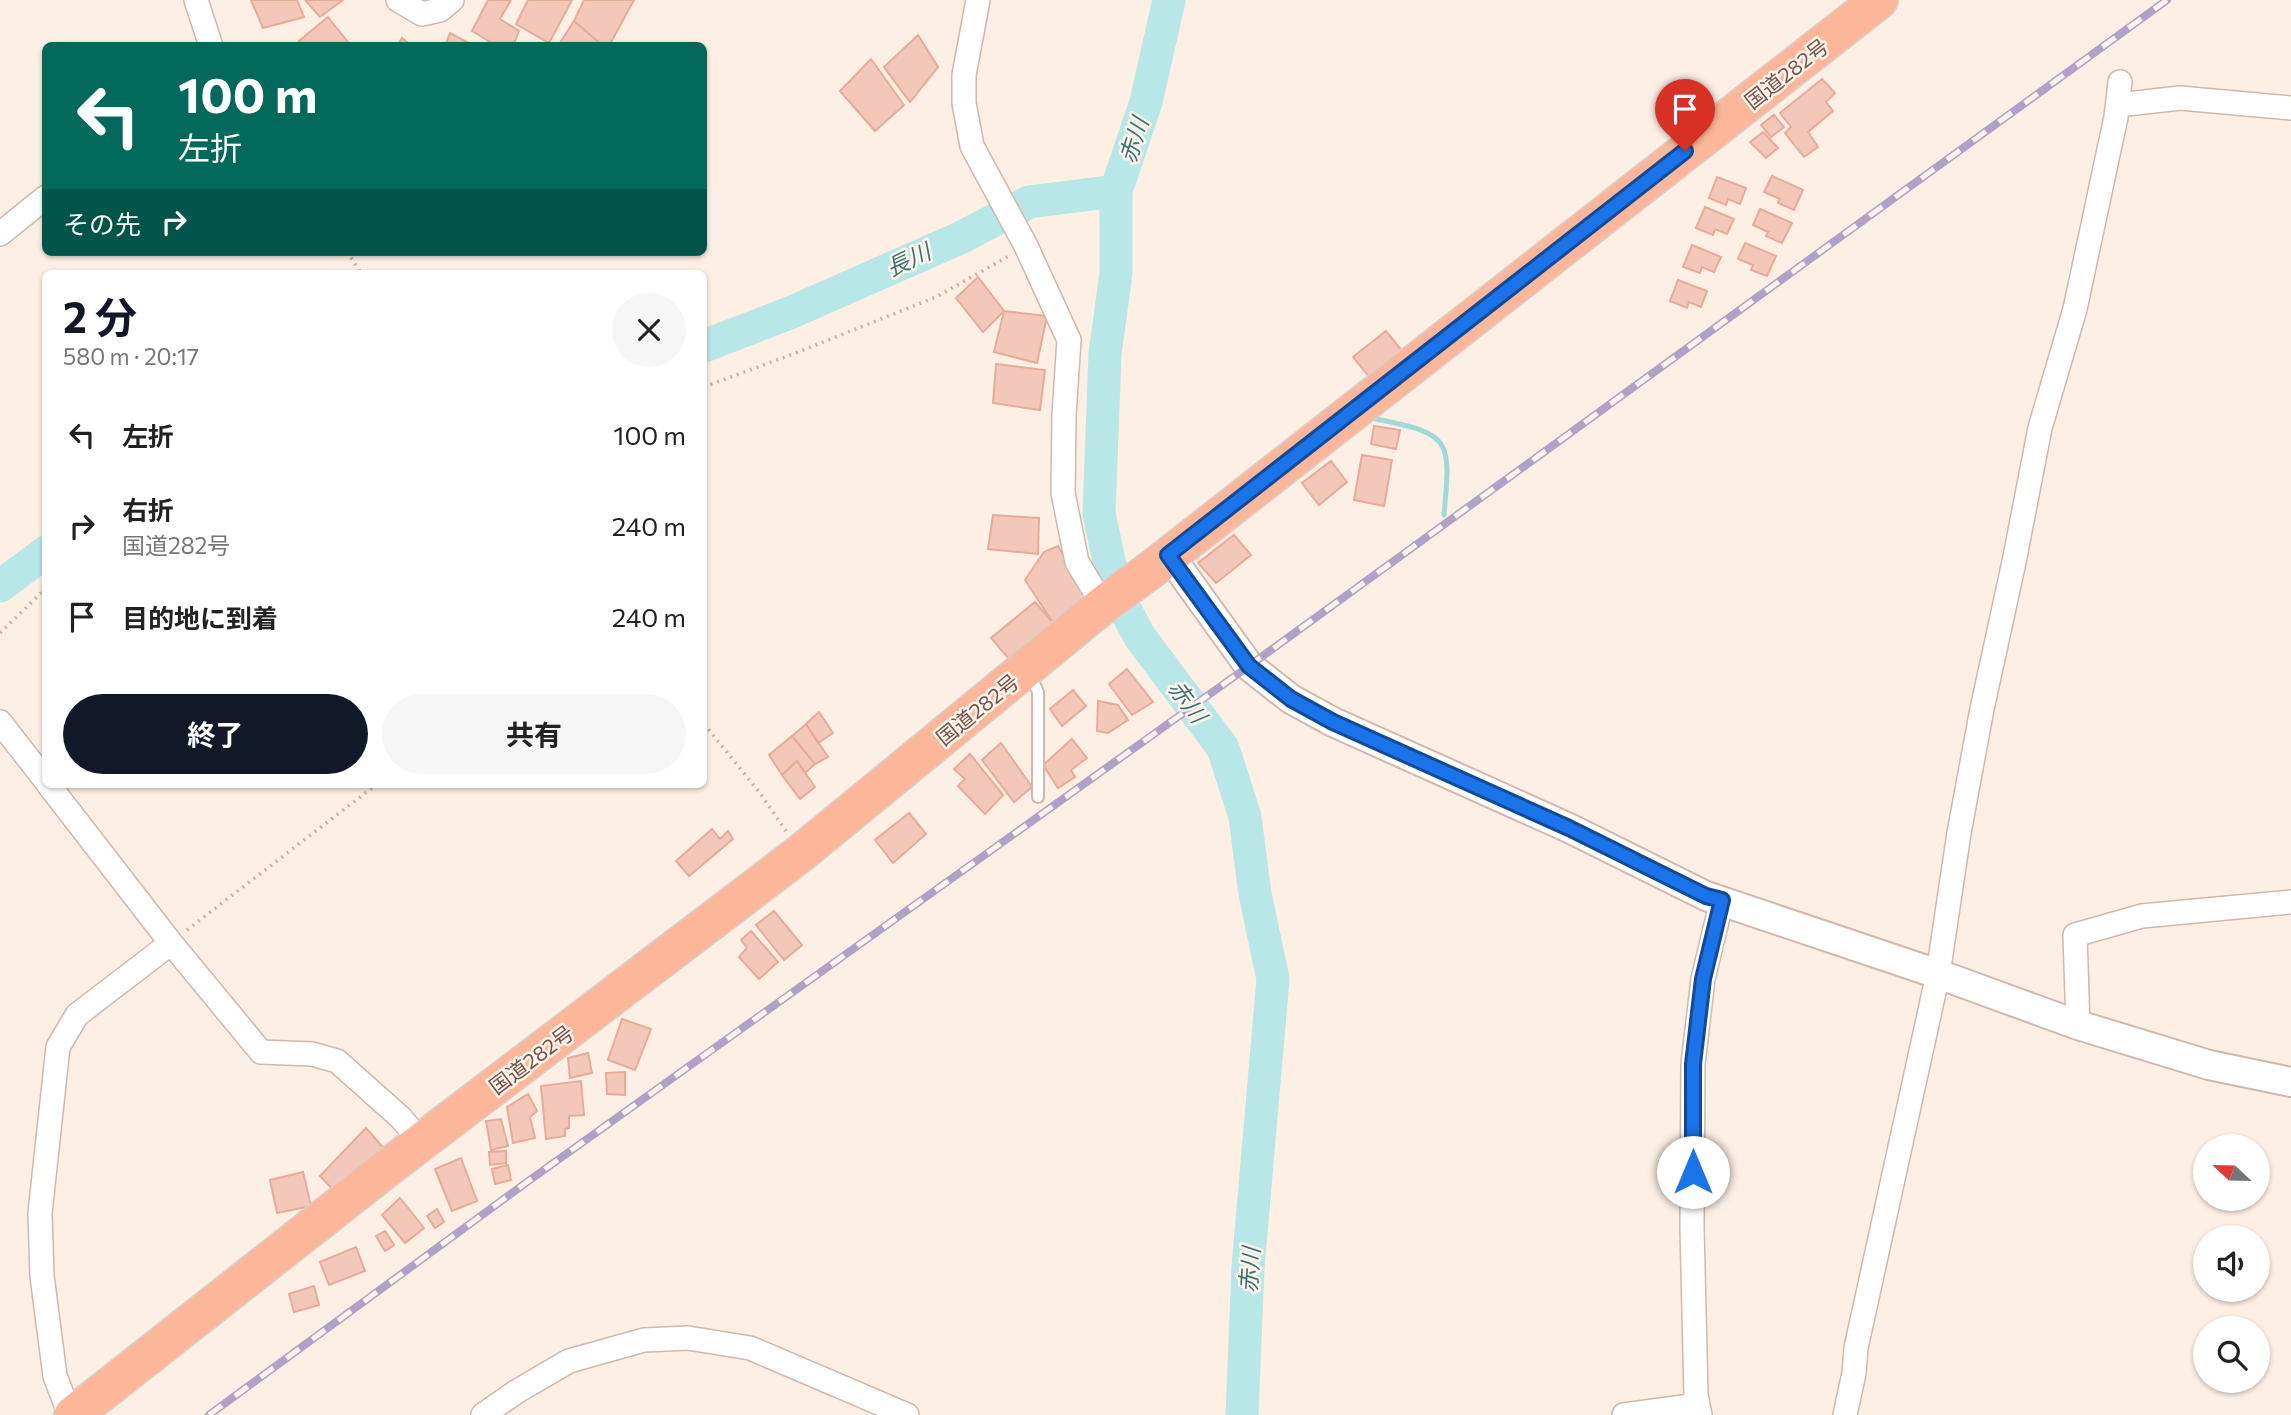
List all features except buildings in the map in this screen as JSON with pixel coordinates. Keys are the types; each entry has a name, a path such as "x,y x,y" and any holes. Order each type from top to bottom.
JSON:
{"highway":[{"name":"国道282号","path":"71,1415 387,1168 801,853 1103,605 1879,0"}],"street":[{"path":"196,0 210,42"},
{"path":"398,0 422,13 440,10 453,0"},
{"path":"978,0 964,75 964,103 972,146 1026,246 1069,340 1063,493 1077,562 1103,605"},
{"path":"1845,1415 1856,1348 1938,974 1959,832 2040,428 2075,309 2118,105 2120,82"},
{"path":"2118,105 2179,98 2291,108"},
{"path":"0,234 42,200"},
{"path":"1162,561 1249,666 1291,699 1333,722 1569,828 1706,896 1938,974 2078,1025 2209,1065 2291,1082"},
{"path":"0,722 42,776"},
{"path":"52,788 171,943 261,1052 312,1054 337,1061 401,1118 422,1143"},
{"path":"1624,1415 1699,1410 1692,1227 1693,1064 1703,979 1722,900"},
{"path":"2078,1025 2075,935 2142,916 2291,902"},
{"path":"71,1415 55,1377 41,1276 40,1213 58,1047 77,1015 171,943"},
{"path":"483,1415 516,1392 569,1362 644,1340 688,1338 750,1348 907,1415"}],"lane":[{"path":"1028,667 1038,692 1038,797"}],"path":[{"path":"707,386 936,297 1026,246"},
{"path":"0,633 42,592"},
{"path":"707,728 760,793 801,853"},
{"path":"171,943 372,788"}],"waterway":[{"name":"赤川","path":"1169,0 1146,102 1116,191 1116,273 1105,354 1099,514 1116,593 1140,637 1223,748 1245,817 1255,894 1273,979 1248,1267 1242,1415"},
{"name":"長川","path":"707,345 792,312 960,238 1029,202 1116,191"},
{"path":"1376,419 1420,430 1433,436 1441,444 1446,455 1447,470 1444,515"},
{"name":"長川","path":"0,586 42,555"}],"railway":[{"path":"209,1415 527,1182 1249,666 2167,0"}],"route":[{"path":"1685,151 1168,555 1249,666 1291,699 1333,722 1569,828 1706,896 1722,900 1703,979 1693,1064 1693,1172"}]}
